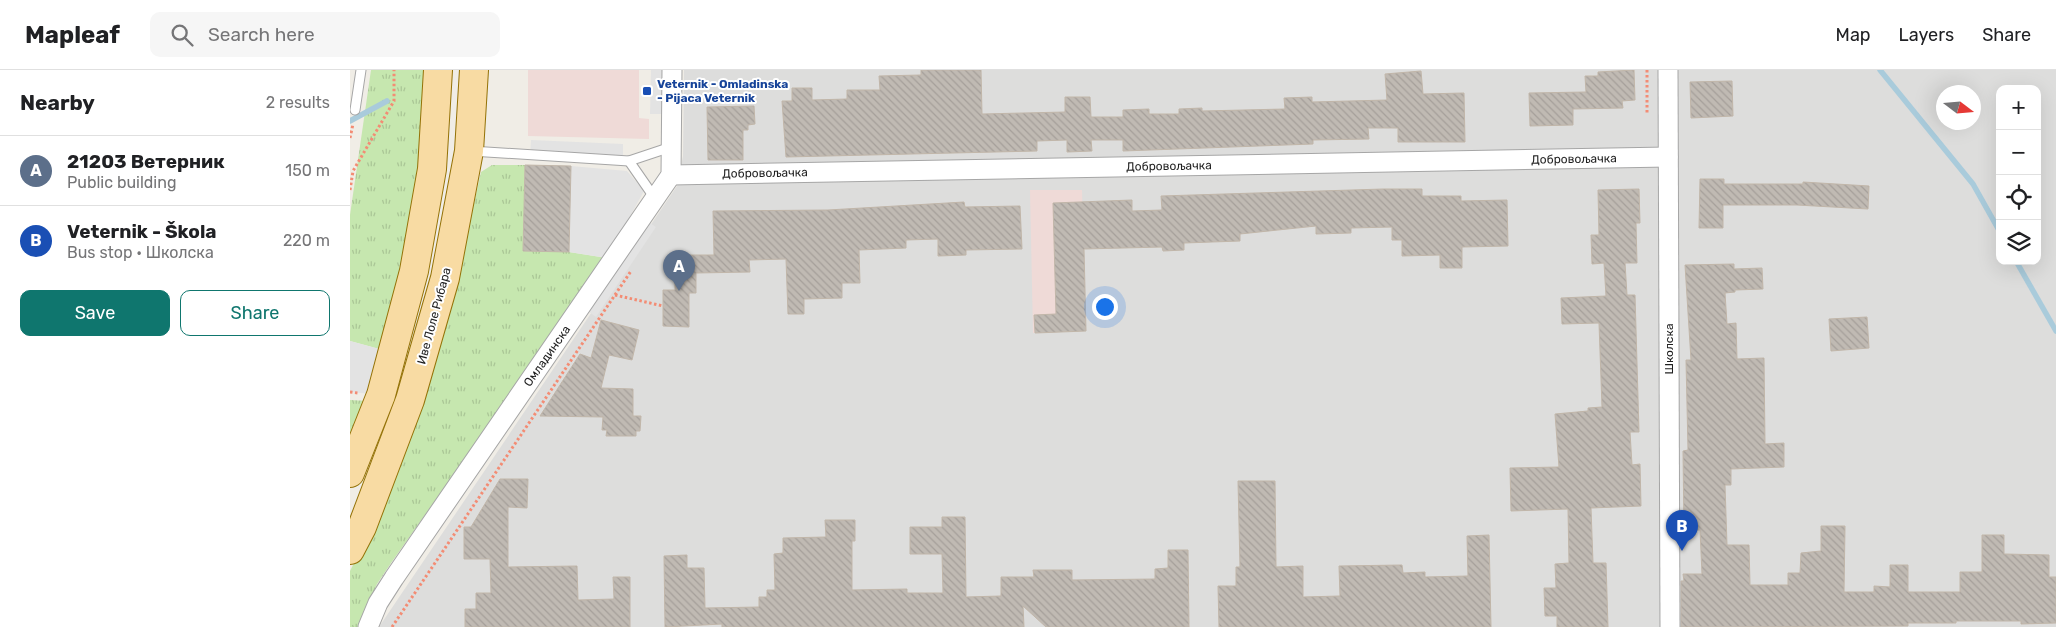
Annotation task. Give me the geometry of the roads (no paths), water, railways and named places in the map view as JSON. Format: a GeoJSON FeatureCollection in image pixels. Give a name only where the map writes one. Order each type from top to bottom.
{"type":"FeatureCollection","features":[{"type":"Feature","properties":{"kind":"main road"},"geometry":{"type":"LineString","coordinates":[[350,473],[381,395],[414,271],[432,169],[438,70]]}},
{"type":"Feature","properties":{"kind":"main road","name":"Иве Лоле Рибара"},"geometry":{"type":"LineString","coordinates":[[350,550],[362,527],[390,453],[429,340],[455,235],[469,151],[474,70]]}},
{"type":"Feature","properties":{"kind":"street"},"geometry":{"type":"LineString","coordinates":[[671,175],[672,70]]}},
{"type":"Feature","properties":{"kind":"street","name":"Школска"},"geometry":{"type":"LineString","coordinates":[[1668,70],[1670,627]]}},
{"type":"Feature","properties":{"kind":"street","name":"Добровољачка"},"geometry":{"type":"LineString","coordinates":[[671,175],[1668,157]]}},
{"type":"Feature","properties":{"kind":"street","name":"Омладинска"},"geometry":{"type":"LineString","coordinates":[[368,627],[378,604],[394,578],[654,197],[671,175]]}},
{"type":"Feature","properties":{"kind":"lane"},"geometry":{"type":"LineString","coordinates":[[355,110],[354,96],[361,70]]}},
{"type":"Feature","properties":{"kind":"lane"},"geometry":{"type":"LineString","coordinates":[[469,151],[629,160],[671,147]]}},
{"type":"Feature","properties":{"kind":"lane"},"geometry":{"type":"LineString","coordinates":[[629,160],[654,197]]}},
{"type":"Feature","properties":{"kind":"waterway"},"geometry":{"type":"LineString","coordinates":[[1880,70],[1973,184],[1996,225]]}},
{"type":"Feature","properties":{"kind":"waterway"},"geometry":{"type":"LineString","coordinates":[[350,121],[387,101]]}},
{"type":"Feature","properties":{"kind":"waterway"},"geometry":{"type":"LineString","coordinates":[[2018,265],[2056,331]]}},
{"type":"Feature","properties":{"kind":"place","name":"Veternik - Omladinska - Pijaca Veternik"},"geometry":{"type":"Point","coordinates":[647,91]}},
{"type":"Feature","properties":{"kind":"place","name":"21203 Ветерник"},"geometry":{"type":"Point","coordinates":[679,291]}},
{"type":"Feature","properties":{"kind":"place","name":"Veternik - Škola"},"geometry":{"type":"Point","coordinates":[1682,551]}}]}
